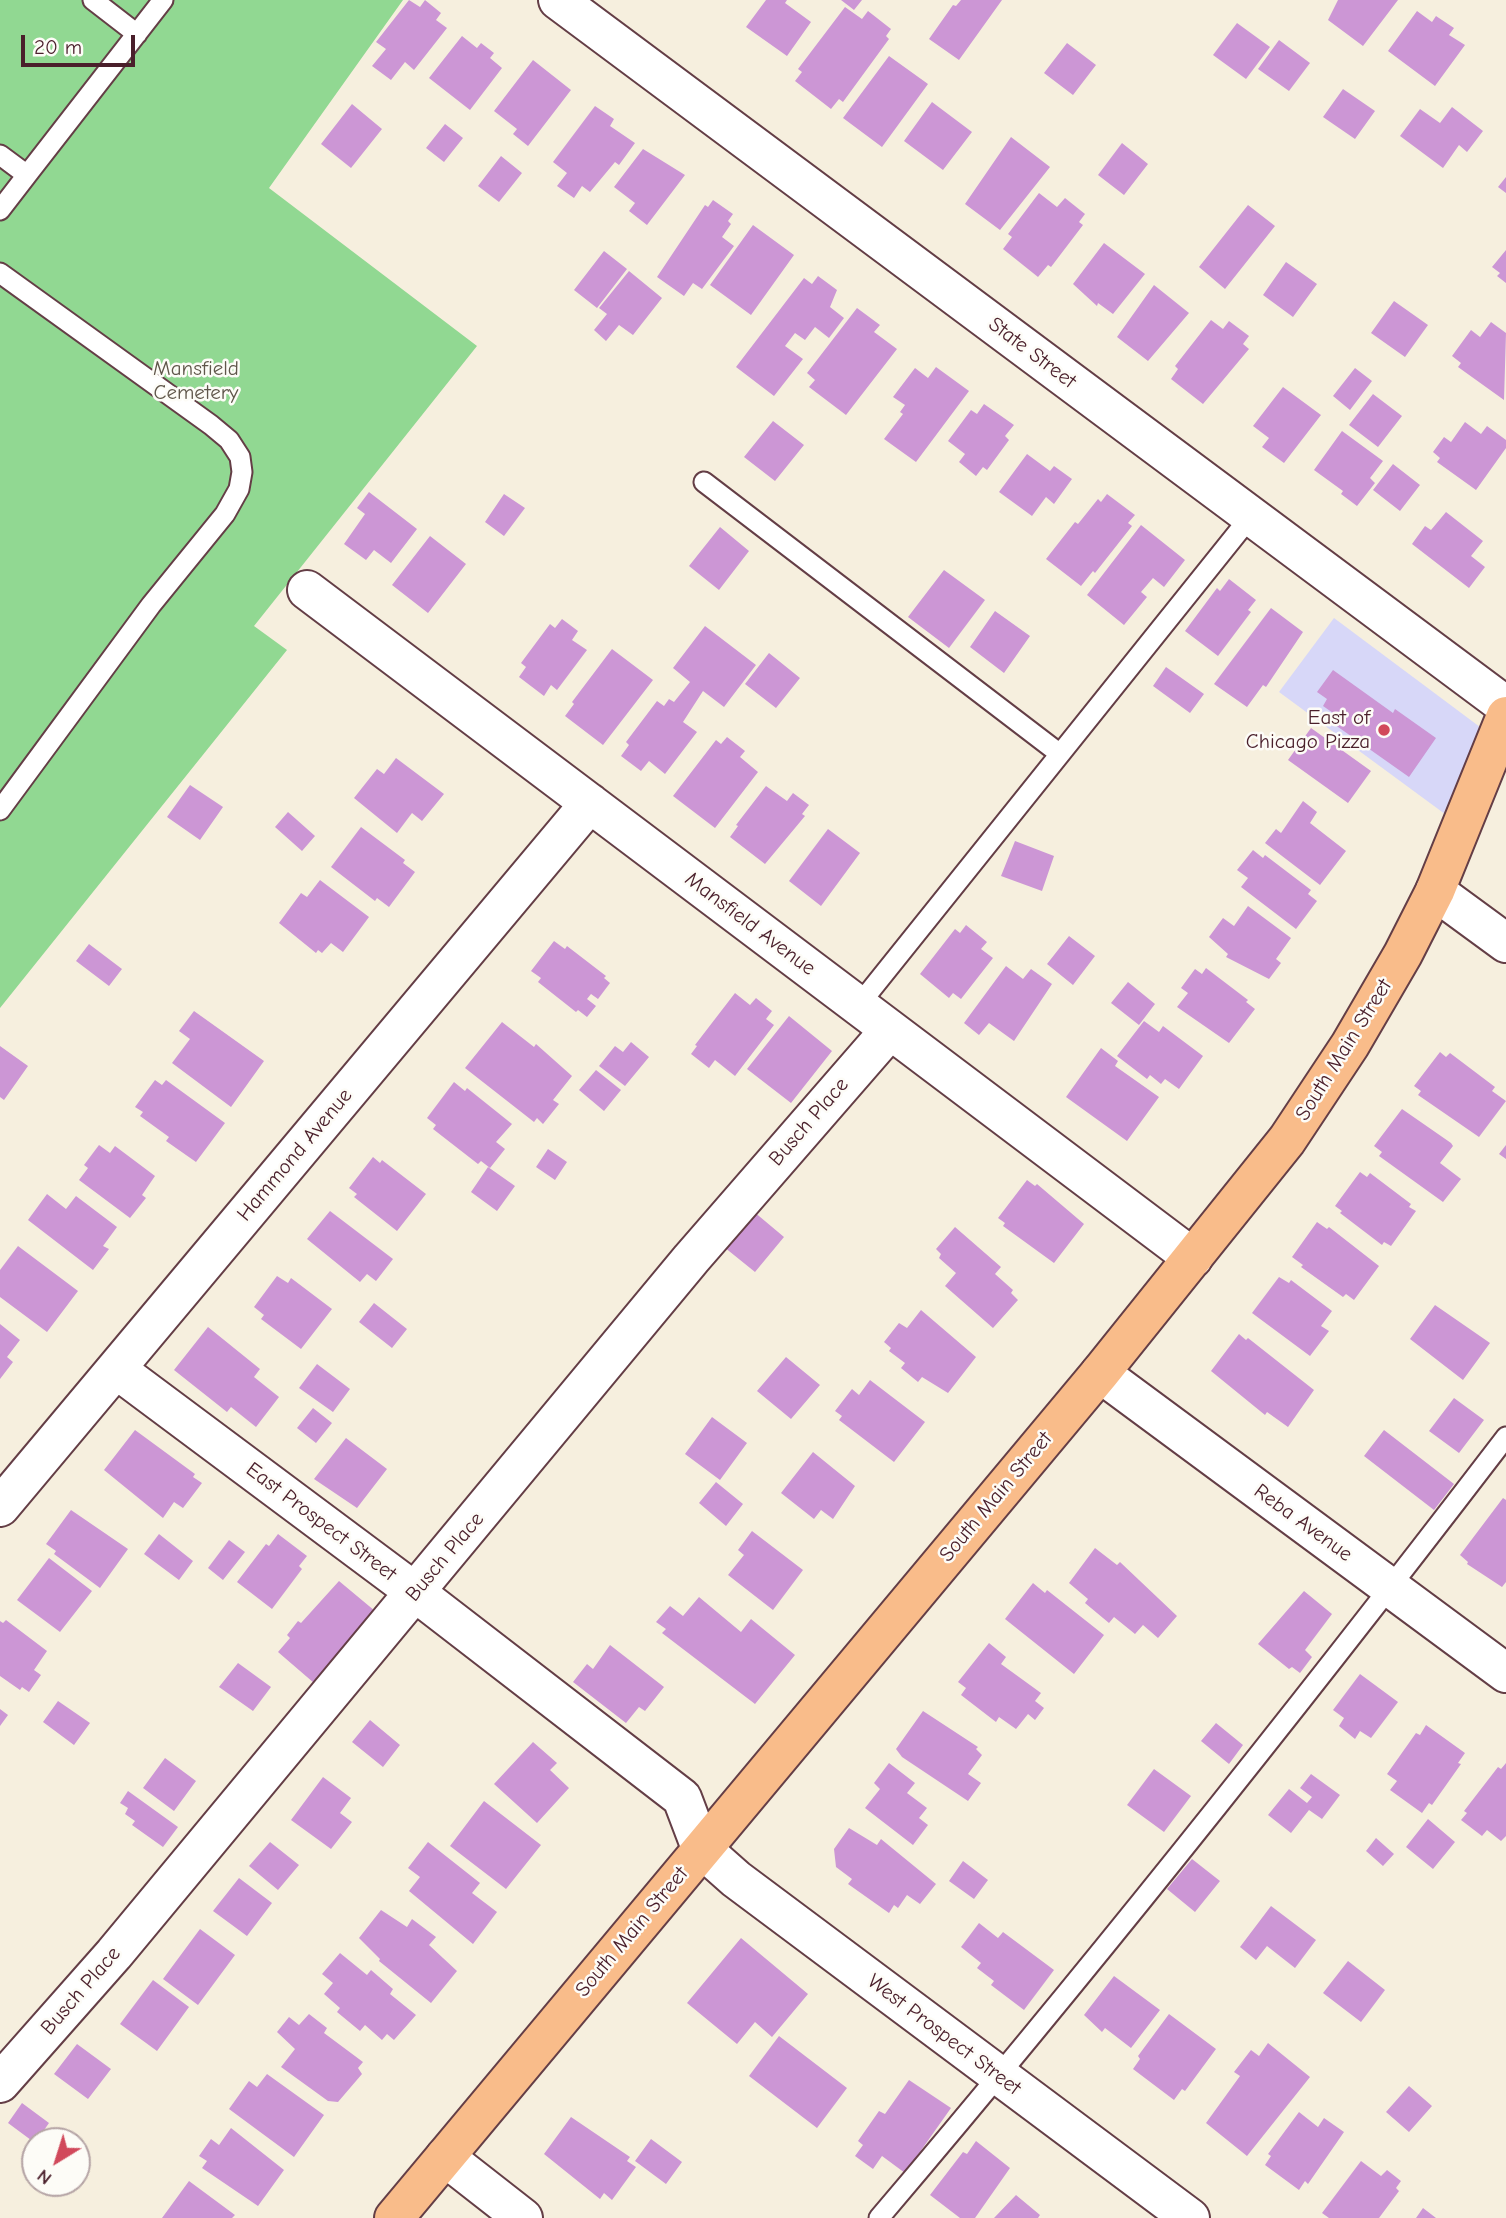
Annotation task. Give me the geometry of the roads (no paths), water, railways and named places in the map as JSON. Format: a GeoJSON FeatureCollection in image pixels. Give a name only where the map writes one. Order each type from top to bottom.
{"type":"FeatureCollection","features":[{"type":"Feature","properties":{"kind":"highway","name":"South Main Street"},"geometry":{"type":"LineString","coordinates":[[394,2218],[1100,1373],[1287,1140],[1403,954],[1435,891],[1506,716]]}},
{"type":"Feature","properties":{"kind":"street","name":"State Street"},"geometry":{"type":"LineString","coordinates":[[558,0],[1506,706]]}},
{"type":"Feature","properties":{"kind":"street","name":"Mansfield Avenue"},"geometry":{"type":"LineString","coordinates":[[307,590],[1193,1258]]}},
{"type":"Feature","properties":{"kind":"street","name":"Hammond Avenue"},"geometry":{"type":"LineString","coordinates":[[0,1507],[590,803]]}},
{"type":"Feature","properties":{"kind":"street"},"geometry":{"type":"LineString","coordinates":[[1435,891],[1506,943]]}},
{"type":"Feature","properties":{"kind":"street","name":"Busch Place"},"geometry":{"type":"LineString","coordinates":[[0,2083],[114,1954],[691,1259],[890,1030]]}},
{"type":"Feature","properties":{"kind":"street","name":"East Prospect Street"},"geometry":{"type":"LineString","coordinates":[[116,1369],[415,1592],[682,1798],[701,1848]]}},
{"type":"Feature","properties":{"kind":"street","name":"Reba Avenue"},"geometry":{"type":"LineString","coordinates":[[1100,1373],[1506,1673]]}},
{"type":"Feature","properties":{"kind":"street","name":"West Prospect Street"},"geometry":{"type":"LineString","coordinates":[[701,1848],[736,1879],[1190,2218]]}},
{"type":"Feature","properties":{"kind":"street"},"geometry":{"type":"LineString","coordinates":[[445,2157],[523,2218]]}},
{"type":"Feature","properties":{"kind":"lane"},"geometry":{"type":"LineString","coordinates":[[93,0],[137,34]]}},
{"type":"Feature","properties":{"kind":"lane"},"geometry":{"type":"LineString","coordinates":[[0,210],[163,0]]}},
{"type":"Feature","properties":{"kind":"lane"},"geometry":{"type":"LineString","coordinates":[[0,155],[27,175]]}},
{"type":"Feature","properties":{"kind":"lane"},"geometry":{"type":"LineString","coordinates":[[0,273],[211,425],[229,440],[240,457],[242,472],[239,489],[225,514],[151,605],[0,810]]}},
{"type":"Feature","properties":{"kind":"lane"},"geometry":{"type":"LineString","coordinates":[[704,482],[1060,754]]}},
{"type":"Feature","properties":{"kind":"lane"},"geometry":{"type":"LineString","coordinates":[[858,1006],[1251,516]]}},
{"type":"Feature","properties":{"kind":"lane"},"geometry":{"type":"LineString","coordinates":[[879,2218],[999,2077],[1391,1587],[1506,1437]]}},
{"type":"Feature","properties":{"kind":"place","name":"East of Chicago Pizza"},"geometry":{"type":"Point","coordinates":[1384,730]}},
{"type":"Feature","properties":{"kind":"park label","name":"Mansfield Cemetery"},"geometry":{"type":"Point","coordinates":[196,381]}}]}
